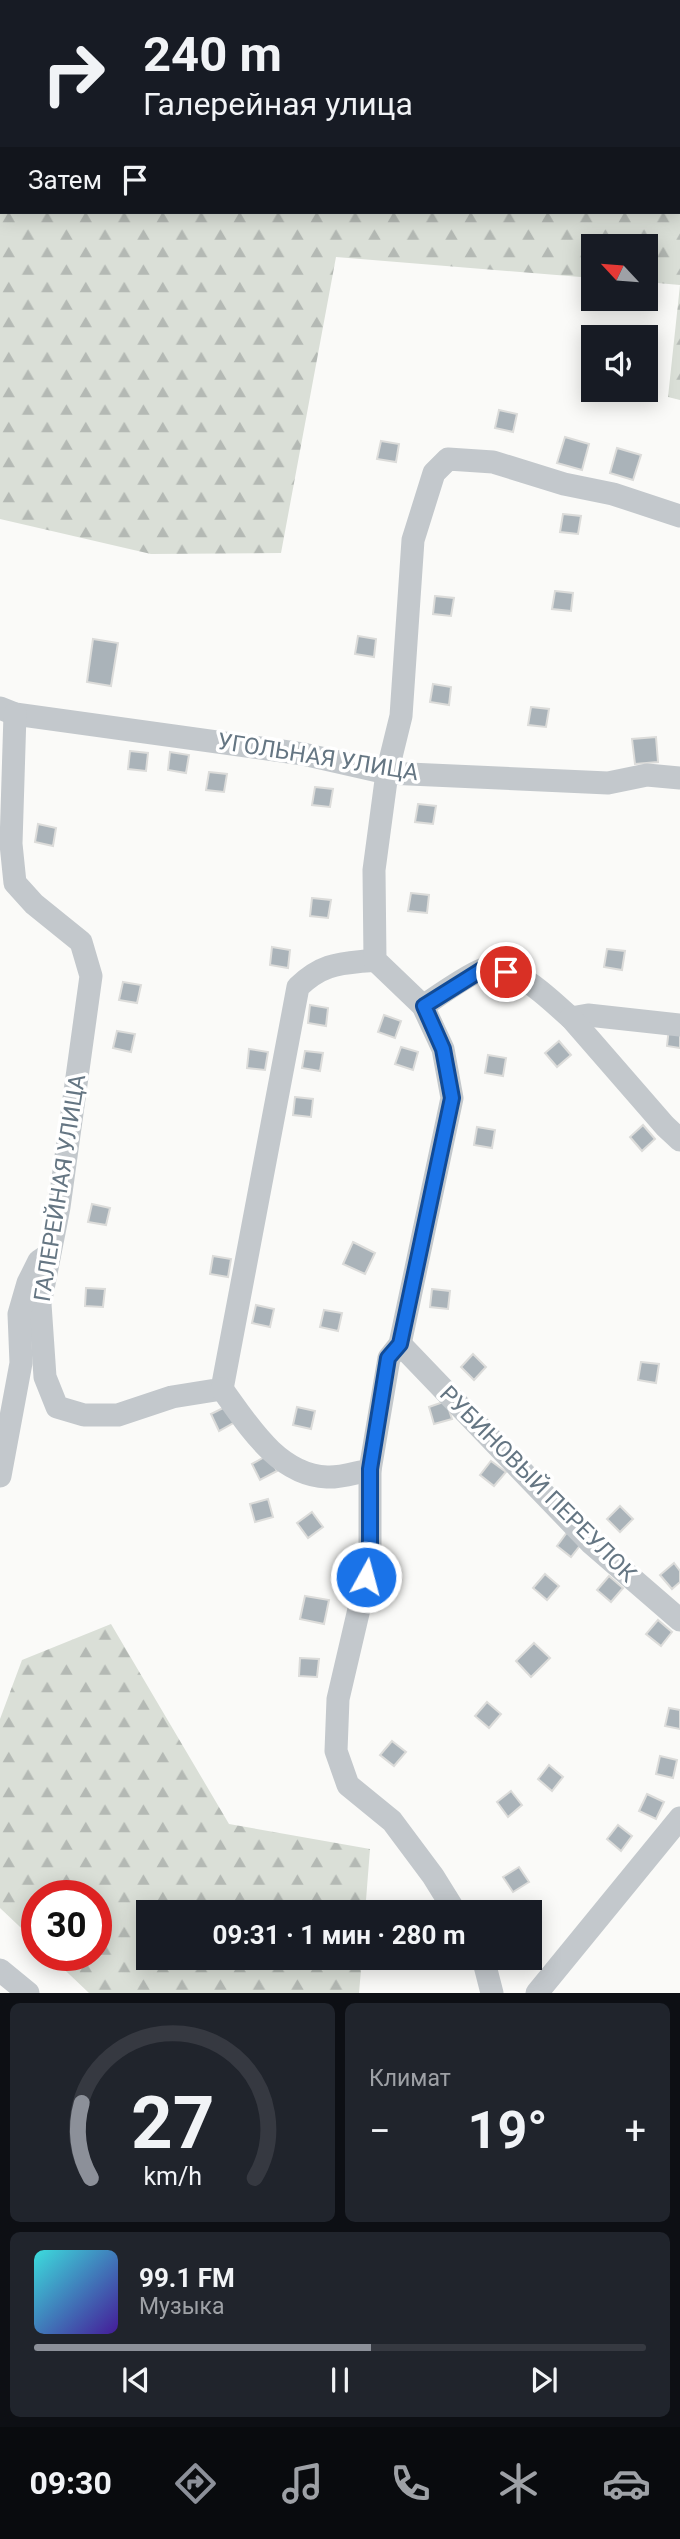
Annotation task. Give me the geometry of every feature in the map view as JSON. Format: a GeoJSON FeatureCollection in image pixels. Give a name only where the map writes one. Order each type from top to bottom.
{"type":"FeatureCollection","features":[{"type":"Feature","properties":{"kind":"street"},"geometry":{"type":"LineString","coordinates":[[448,1900],[392,1821],[348,1785],[336,1751],[338,1699],[370,1562],[370,1469],[388,1358],[400,1344],[452,1098],[443,1049],[424,1006],[375,960],[374,870],[387,773],[401,716],[413,540],[434,473],[448,459],[493,463],[564,484],[612,494],[680,516]]}},
{"type":"Feature","properties":{"kind":"street","name":"УГОЛЬНАЯ УЛИЦА"},"geometry":{"type":"LineString","coordinates":[[8,711],[303,754],[387,773],[608,783],[647,775],[680,778]]}},
{"type":"Feature","properties":{"kind":"street","name":"ГАЛЕРЕЙНАЯ УЛИЦА"},"geometry":{"type":"LineString","coordinates":[[8,711],[11,844],[15,883],[34,904],[81,942],[91,976],[59,1207],[40,1304],[45,1377],[57,1407],[84,1415],[118,1415],[172,1397],[222,1389]]}},
{"type":"Feature","properties":{"kind":"street"},"geometry":{"type":"LineString","coordinates":[[370,1469],[328,1478],[296,1471],[277,1457],[222,1389],[298,987],[313,972],[331,965],[375,960]]}},
{"type":"Feature","properties":{"kind":"street"},"geometry":{"type":"LineString","coordinates":[[424,1006],[483,969],[506,972],[527,979],[571,1018],[680,1140]]}},
{"type":"Feature","properties":{"kind":"street"},"geometry":{"type":"LineString","coordinates":[[571,1018],[588,1015],[680,1025]]}},
{"type":"Feature","properties":{"kind":"street"},"geometry":{"type":"LineString","coordinates":[[0,1476],[21,1363],[19,1314],[28,1283],[39,1261],[45,1257],[49,1258]]}},
{"type":"Feature","properties":{"kind":"street","name":"РУБИНОВЫЙ ПЕРЕУЛОК"},"geometry":{"type":"LineString","coordinates":[[400,1344],[591,1543],[680,1620]]}},
{"type":"Feature","properties":{"kind":"street"},"geometry":{"type":"LineString","coordinates":[[537,1993],[680,1818]]}},
{"type":"Feature","properties":{"kind":"street"},"geometry":{"type":"LineString","coordinates":[[0,1970],[28,1993]]}},
{"type":"Feature","properties":{"kind":"street"},"geometry":{"type":"LineString","coordinates":[[486,1970],[492,1993]]}},
{"type":"Feature","properties":{"kind":"green space"},"geometry":{"type":"Polygon","coordinates":[[[0,214],[680,214],[680,285],[658,283],[658,234],[581,234],[581,277],[336,257],[281,553],[151,554],[0,519],[0,214]]]}},
{"type":"Feature","properties":{"kind":"green space"},"geometry":{"type":"Polygon","coordinates":[[[680,285],[680,400],[668,397],[680,285]]]}},
{"type":"Feature","properties":{"kind":"green space"},"geometry":{"type":"Polygon","coordinates":[[[111,1624],[229,1824],[370,1849],[366,1900],[136,1900],[136,1970],[361,1970],[359,1993],[89,1993],[66,1971],[112,1971],[112,1880],[21,1880],[21,1928],[0,1908],[0,1719],[22,1660],[111,1624]]]}},
{"type":"Feature","properties":{"kind":"building"},"geometry":{"type":"Polygon","coordinates":[[[499,410],[517,414],[513,432],[495,428],[499,410]]]}},
{"type":"Feature","properties":{"kind":"building"},"geometry":{"type":"Polygon","coordinates":[[[565,437],[589,444],[582,470],[557,463],[565,437]]]}},
{"type":"Feature","properties":{"kind":"building"},"geometry":{"type":"Polygon","coordinates":[[[381,441],[399,444],[396,462],[377,459],[381,441]]]}},
{"type":"Feature","properties":{"kind":"building"},"geometry":{"type":"Polygon","coordinates":[[[617,448],[641,455],[633,480],[610,473],[617,448]]]}},
{"type":"Feature","properties":{"kind":"building"},"geometry":{"type":"Polygon","coordinates":[[[563,514],[581,516],[578,534],[560,532],[563,514]]]}},
{"type":"Feature","properties":{"kind":"building"},"geometry":{"type":"Polygon","coordinates":[[[555,591],[573,593],[571,611],[552,609],[555,591]]]}},
{"type":"Feature","properties":{"kind":"building"},"geometry":{"type":"Polygon","coordinates":[[[435,596],[454,598],[451,616],[433,614],[435,596]]]}},
{"type":"Feature","properties":{"kind":"building"},"geometry":{"type":"Polygon","coordinates":[[[358,636],[376,639],[374,657],[355,654],[358,636]]]}},
{"type":"Feature","properties":{"kind":"building"},"geometry":{"type":"Polygon","coordinates":[[[93,639],[118,643],[111,686],[87,682],[93,639]]]}},
{"type":"Feature","properties":{"kind":"building"},"geometry":{"type":"Polygon","coordinates":[[[433,684],[451,687],[449,705],[430,702],[433,684]]]}},
{"type":"Feature","properties":{"kind":"building"},"geometry":{"type":"Polygon","coordinates":[[[531,707],[549,709],[546,727],[528,725],[531,707]]]}},
{"type":"Feature","properties":{"kind":"building"},"geometry":{"type":"Polygon","coordinates":[[[656,737],[658,762],[635,764],[632,739],[656,737]]]}},
{"type":"Feature","properties":{"kind":"building"},"geometry":{"type":"Polygon","coordinates":[[[130,751],[148,753],[146,771],[128,769],[130,751]]]}},
{"type":"Feature","properties":{"kind":"building"},"geometry":{"type":"Polygon","coordinates":[[[170,752],[189,755],[186,773],[168,770],[170,752]]]}},
{"type":"Feature","properties":{"kind":"building"},"geometry":{"type":"Polygon","coordinates":[[[209,772],[227,774],[224,792],[206,790],[209,772]]]}},
{"type":"Feature","properties":{"kind":"building"},"geometry":{"type":"Polygon","coordinates":[[[315,787],[333,789],[330,807],[312,805],[315,787]]]}},
{"type":"Feature","properties":{"kind":"building"},"geometry":{"type":"Polygon","coordinates":[[[418,804],[436,806],[433,824],[415,822],[418,804]]]}},
{"type":"Feature","properties":{"kind":"building"},"geometry":{"type":"Polygon","coordinates":[[[38,824],[56,828],[53,846],[35,842],[38,824]]]}},
{"type":"Feature","properties":{"kind":"building"},"geometry":{"type":"Polygon","coordinates":[[[411,893],[429,895],[427,913],[408,911],[411,893]]]}},
{"type":"Feature","properties":{"kind":"building"},"geometry":{"type":"Polygon","coordinates":[[[312,898],[331,900],[328,918],[310,916],[312,898]]]}},
{"type":"Feature","properties":{"kind":"building"},"geometry":{"type":"Polygon","coordinates":[[[272,947],[290,950],[288,968],[270,965],[272,947]]]}},
{"type":"Feature","properties":{"kind":"building"},"geometry":{"type":"Polygon","coordinates":[[[607,949],[625,951],[622,970],[604,967],[607,949]]]}},
{"type":"Feature","properties":{"kind":"building"},"geometry":{"type":"Polygon","coordinates":[[[123,982],[141,985],[137,1003],[119,1000],[123,982]]]}},
{"type":"Feature","properties":{"kind":"building"},"geometry":{"type":"Polygon","coordinates":[[[310,1005],[328,1008],[326,1026],[308,1023],[310,1005]]]}},
{"type":"Feature","properties":{"kind":"building"},"geometry":{"type":"Polygon","coordinates":[[[384,1015],[401,1021],[395,1038],[378,1032],[384,1015]]]}},
{"type":"Feature","properties":{"kind":"building"},"geometry":{"type":"Polygon","coordinates":[[[669,1028],[680,1030],[680,1048],[667,1046],[669,1028]]]}},
{"type":"Feature","properties":{"kind":"building"},"geometry":{"type":"Polygon","coordinates":[[[117,1031],[135,1034],[131,1052],[113,1048],[117,1031]]]}},
{"type":"Feature","properties":{"kind":"building"},"geometry":{"type":"Polygon","coordinates":[[[559,1041],[571,1055],[557,1067],[545,1053],[559,1041]]]}},
{"type":"Feature","properties":{"kind":"building"},"geometry":{"type":"Polygon","coordinates":[[[401,1047],[418,1052],[413,1070],[395,1064],[401,1047]]]}},
{"type":"Feature","properties":{"kind":"building"},"geometry":{"type":"Polygon","coordinates":[[[249,1049],[268,1052],[265,1070],[247,1068],[249,1049]]]}},
{"type":"Feature","properties":{"kind":"building"},"geometry":{"type":"Polygon","coordinates":[[[305,1051],[323,1053],[320,1071],[302,1068],[305,1051]]]}},
{"type":"Feature","properties":{"kind":"building"},"geometry":{"type":"Polygon","coordinates":[[[488,1055],[506,1058],[503,1076],[485,1073],[488,1055]]]}},
{"type":"Feature","properties":{"kind":"building"},"geometry":{"type":"Polygon","coordinates":[[[295,1097],[313,1099],[311,1117],[293,1115],[295,1097]]]}},
{"type":"Feature","properties":{"kind":"building"},"geometry":{"type":"Polygon","coordinates":[[[643,1125],[655,1139],[642,1151],[630,1137],[643,1125]]]}},
{"type":"Feature","properties":{"kind":"building"},"geometry":{"type":"Polygon","coordinates":[[[477,1127],[495,1130],[492,1148],[474,1145],[477,1127]]]}},
{"type":"Feature","properties":{"kind":"building"},"geometry":{"type":"Polygon","coordinates":[[[92,1204],[110,1208],[106,1225],[88,1222],[92,1204]]]}},
{"type":"Feature","properties":{"kind":"building"},"geometry":{"type":"Polygon","coordinates":[[[353,1242],[375,1253],[365,1274],[343,1264],[353,1242]]]}},
{"type":"Feature","properties":{"kind":"building"},"geometry":{"type":"Polygon","coordinates":[[[213,1256],[231,1259],[228,1277],[210,1274],[213,1256]]]}},
{"type":"Feature","properties":{"kind":"building"},"geometry":{"type":"Polygon","coordinates":[[[86,1288],[105,1289],[103,1307],[85,1306],[86,1288]]]}},
{"type":"Feature","properties":{"kind":"building"},"geometry":{"type":"Polygon","coordinates":[[[432,1289],[450,1291],[448,1309],[430,1307],[432,1289]]]}},
{"type":"Feature","properties":{"kind":"building"},"geometry":{"type":"Polygon","coordinates":[[[256,1305],[274,1309],[270,1327],[252,1323],[256,1305]]]}},
{"type":"Feature","properties":{"kind":"building"},"geometry":{"type":"Polygon","coordinates":[[[324,1310],[342,1313],[338,1331],[320,1327],[324,1310]]]}},
{"type":"Feature","properties":{"kind":"building"},"geometry":{"type":"Polygon","coordinates":[[[473,1354],[486,1367],[474,1380],[461,1367],[473,1354]]]}},
{"type":"Feature","properties":{"kind":"building"},"geometry":{"type":"Polygon","coordinates":[[[641,1362],[659,1364],[656,1383],[638,1380],[641,1362]]]}},
{"type":"Feature","properties":{"kind":"building"},"geometry":{"type":"Polygon","coordinates":[[[446,1401],[452,1419],[434,1424],[429,1407],[446,1401]]]}},
{"type":"Feature","properties":{"kind":"building"},"geometry":{"type":"Polygon","coordinates":[[[227,1406],[235,1422],[219,1431],[211,1414],[227,1406]]]}},
{"type":"Feature","properties":{"kind":"building"},"geometry":{"type":"Polygon","coordinates":[[[297,1407],[315,1411],[311,1429],[293,1425],[297,1407]]]}},
{"type":"Feature","properties":{"kind":"building"},"geometry":{"type":"Polygon","coordinates":[[[268,1455],[277,1471],[260,1480],[252,1464],[268,1455]]]}},
{"type":"Feature","properties":{"kind":"building"},"geometry":{"type":"Polygon","coordinates":[[[491,1461],[506,1472],[494,1486],[480,1475],[491,1461]]]}},
{"type":"Feature","properties":{"kind":"building"},"geometry":{"type":"Polygon","coordinates":[[[268,1499],[273,1517],[255,1522],[250,1504],[268,1499]]]}},
{"type":"Feature","properties":{"kind":"building"},"geometry":{"type":"Polygon","coordinates":[[[620,1506],[633,1519],[620,1532],[607,1519],[620,1506]]]}},
{"type":"Feature","properties":{"kind":"building"},"geometry":{"type":"Polygon","coordinates":[[[312,1512],[323,1527],[308,1538],[297,1523],[312,1512]]]}},
{"type":"Feature","properties":{"kind":"building"},"geometry":{"type":"Polygon","coordinates":[[[568,1531],[582,1543],[571,1557],[557,1546],[568,1531]]]}},
{"type":"Feature","properties":{"kind":"building"},"geometry":{"type":"Polygon","coordinates":[[[674,1563],[680,1571],[680,1582],[672,1589],[660,1575],[674,1563]]]}},
{"type":"Feature","properties":{"kind":"building"},"geometry":{"type":"Polygon","coordinates":[[[545,1574],[559,1586],[547,1600],[533,1588],[545,1574]]]}},
{"type":"Feature","properties":{"kind":"building"},"geometry":{"type":"Polygon","coordinates":[[[609,1576],[623,1588],[611,1602],[597,1590],[609,1576]]]}},
{"type":"Feature","properties":{"kind":"building"},"geometry":{"type":"Polygon","coordinates":[[[305,1596],[329,1600],[324,1624],[300,1619],[305,1596]]]}},
{"type":"Feature","properties":{"kind":"building"},"geometry":{"type":"Polygon","coordinates":[[[658,1620],[672,1632],[661,1646],[646,1634],[658,1620]]]}},
{"type":"Feature","properties":{"kind":"building"},"geometry":{"type":"Polygon","coordinates":[[[534,1643],[550,1658],[531,1677],[516,1661],[534,1643]]]}},
{"type":"Feature","properties":{"kind":"building"},"geometry":{"type":"Polygon","coordinates":[[[300,1658],[319,1659],[317,1677],[299,1676],[300,1658]]]}},
{"type":"Feature","properties":{"kind":"building"},"geometry":{"type":"Polygon","coordinates":[[[487,1702],[501,1714],[489,1728],[475,1716],[487,1702]]]}},
{"type":"Feature","properties":{"kind":"building"},"geometry":{"type":"Polygon","coordinates":[[[669,1708],[680,1710],[680,1729],[665,1726],[669,1708]]]}},
{"type":"Feature","properties":{"kind":"building"},"geometry":{"type":"Polygon","coordinates":[[[392,1741],[406,1752],[394,1766],[380,1755],[392,1741]]]}},
{"type":"Feature","properties":{"kind":"building"},"geometry":{"type":"Polygon","coordinates":[[[660,1756],[677,1760],[673,1778],[656,1774],[660,1756]]]}},
{"type":"Feature","properties":{"kind":"building"},"geometry":{"type":"Polygon","coordinates":[[[549,1765],[563,1777],[552,1791],[538,1779],[549,1765]]]}},
{"type":"Feature","properties":{"kind":"building"},"geometry":{"type":"Polygon","coordinates":[[[511,1791],[522,1805],[508,1817],[497,1802],[511,1791]]]}},
{"type":"Feature","properties":{"kind":"building"},"geometry":{"type":"Polygon","coordinates":[[[647,1794],[664,1802],[656,1819],[639,1811],[647,1794]]]}},
{"type":"Feature","properties":{"kind":"building"},"geometry":{"type":"Polygon","coordinates":[[[618,1825],[632,1836],[621,1851],[607,1839],[618,1825]]]}},
{"type":"Feature","properties":{"kind":"building"},"geometry":{"type":"Polygon","coordinates":[[[519,1867],[529,1882],[513,1892],[503,1877],[519,1867]]]}},
{"type":"Feature","properties":{"kind":"route"},"geometry":{"type":"LineString","coordinates":[[366,1577],[370,1562],[370,1469],[388,1358],[400,1344],[452,1098],[443,1049],[424,1006],[483,969],[506,972]]}}]}
